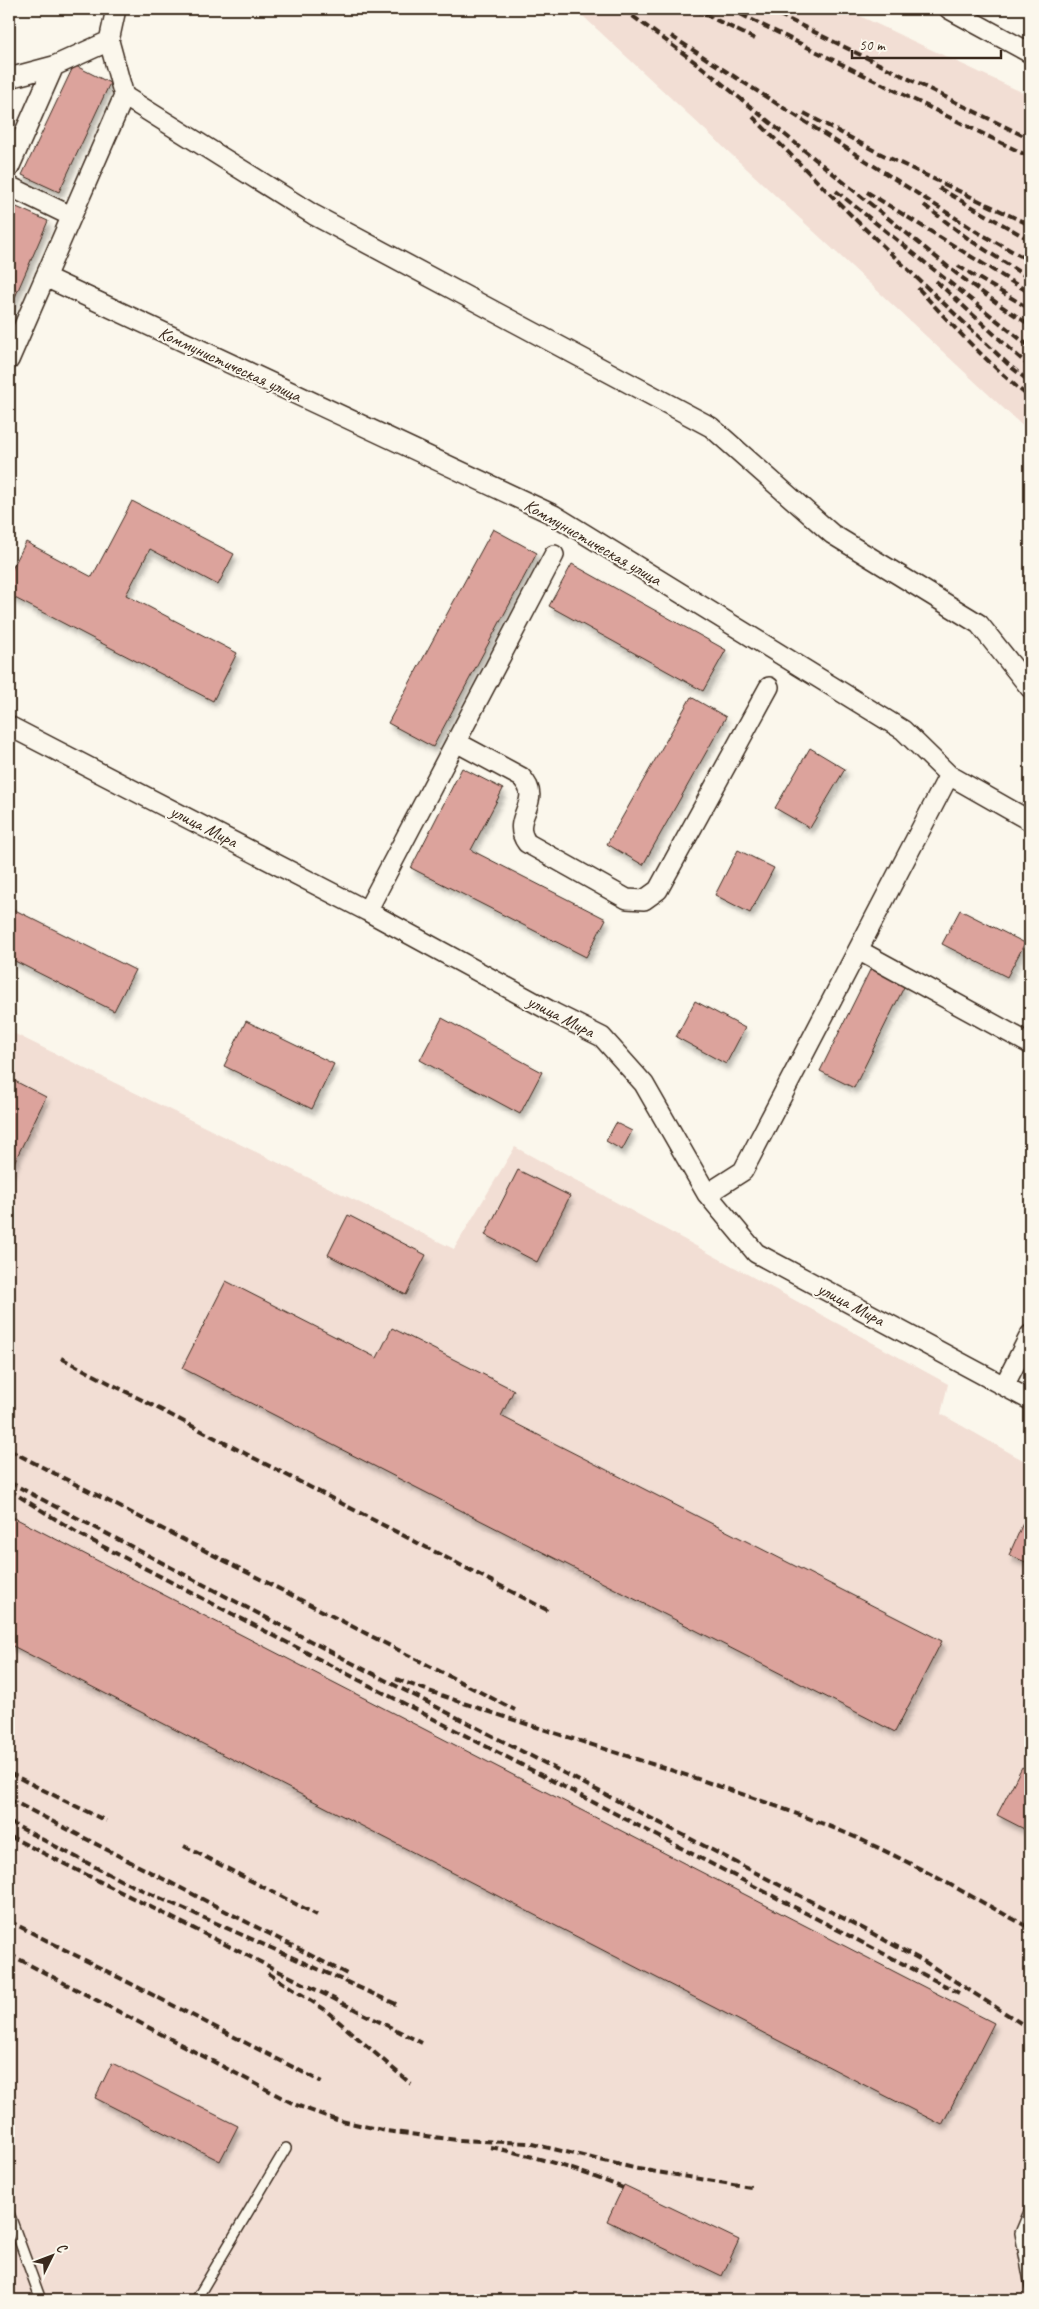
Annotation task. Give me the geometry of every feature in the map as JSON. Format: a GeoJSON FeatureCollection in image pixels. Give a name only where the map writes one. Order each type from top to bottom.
{"type":"FeatureCollection","features":[{"type":"Feature","properties":{"kind":"street"},"geometry":{"type":"LineString","coordinates":[[9,358],[124,96],[109,41],[116,9]]}},
{"type":"Feature","properties":{"kind":"street"},"geometry":{"type":"LineString","coordinates":[[949,9],[1030,53]]}},
{"type":"Feature","properties":{"kind":"street"},"geometry":{"type":"LineString","coordinates":[[9,78],[54,66],[109,41]]}},
{"type":"Feature","properties":{"kind":"street"},"geometry":{"type":"LineString","coordinates":[[9,168],[54,66]]}},
{"type":"Feature","properties":{"kind":"street"},"geometry":{"type":"LineString","coordinates":[[124,96],[314,215],[711,428],[832,534],[978,624],[1030,688]]}},
{"type":"Feature","properties":{"kind":"street"},"geometry":{"type":"LineString","coordinates":[[9,186],[71,216]]}},
{"type":"Feature","properties":{"kind":"street","name":"Коммунистическая улица"},"geometry":{"type":"LineString","coordinates":[[45,277],[554,515],[903,730],[949,775],[1030,821]]}},
{"type":"Feature","properties":{"kind":"street"},"geometry":{"type":"LineString","coordinates":[[367,911],[554,555]]}},
{"type":"Feature","properties":{"kind":"street"},"geometry":{"type":"LineString","coordinates":[[456,742],[521,777],[528,785],[531,797],[520,823],[521,834],[527,843],[627,899],[644,900],[658,890],[769,687]]}},
{"type":"Feature","properties":{"kind":"street","name":"улица Мира"},"geometry":{"type":"LineString","coordinates":[[9,726],[367,911],[554,1014],[602,1037],[644,1084],[706,1194],[756,1253],[1030,1400]]}},
{"type":"Feature","properties":{"kind":"street"},"geometry":{"type":"LineString","coordinates":[[706,1194],[743,1171],[949,775]]}},
{"type":"Feature","properties":{"kind":"street"},"geometry":{"type":"LineString","coordinates":[[858,950],[1030,1044]]}},
{"type":"Feature","properties":{"kind":"street"},"geometry":{"type":"LineString","coordinates":[[1004,1386],[1030,1335]]}},
{"type":"Feature","properties":{"kind":"lane"},"geometry":{"type":"LineString","coordinates":[[196,2300],[286,2148]]}},
{"type":"Feature","properties":{"kind":"lane"},"geometry":{"type":"LineString","coordinates":[[1030,2209],[1020,2233],[1030,2288]]}},
{"type":"Feature","properties":{"kind":"lane"},"geometry":{"type":"LineString","coordinates":[[9,2213],[41,2300]]}},
{"type":"Feature","properties":{"kind":"shaded area"},"geometry":{"type":"Polygon","coordinates":[[[566,9],[845,9],[1030,96],[1030,433],[584,17],[566,9]]]}},
{"type":"Feature","properties":{"kind":"shaded area"},"geometry":{"type":"Polygon","coordinates":[[[9,1031],[454,1249],[515,1147],[948,1384],[941,1414],[1030,1464],[1030,2300],[9,2300],[9,1031]]]}},
{"type":"Feature","properties":{"kind":"building"},"geometry":{"type":"Polygon","coordinates":[[[74,65],[110,83],[59,192],[22,175],[74,65]]]}},
{"type":"Feature","properties":{"kind":"building"},"geometry":{"type":"Polygon","coordinates":[[[12,205],[48,221],[9,311],[9,213],[12,205]]]}},
{"type":"Feature","properties":{"kind":"building"},"geometry":{"type":"Polygon","coordinates":[[[132,501],[234,554],[218,585],[150,549],[126,595],[237,653],[213,701],[9,595],[9,575],[26,542],[92,577],[132,501]]]}},
{"type":"Feature","properties":{"kind":"building"},"geometry":{"type":"Polygon","coordinates":[[[493,529],[537,553],[433,747],[388,723],[493,529]]]}},
{"type":"Feature","properties":{"kind":"building"},"geometry":{"type":"Polygon","coordinates":[[[572,564],[726,650],[703,691],[549,606],[572,564]]]}},
{"type":"Feature","properties":{"kind":"building"},"geometry":{"type":"Polygon","coordinates":[[[691,697],[726,717],[643,865],[607,844],[691,697]]]}},
{"type":"Feature","properties":{"kind":"building"},"geometry":{"type":"Polygon","coordinates":[[[810,748],[845,769],[810,828],[775,808],[810,748]]]}},
{"type":"Feature","properties":{"kind":"building"},"geometry":{"type":"Polygon","coordinates":[[[462,768],[503,789],[471,850],[606,919],[586,957],[411,868],[462,768]]]}},
{"type":"Feature","properties":{"kind":"building"},"geometry":{"type":"Polygon","coordinates":[[[738,850],[774,868],[750,913],[715,895],[738,850]]]}},
{"type":"Feature","properties":{"kind":"building"},"geometry":{"type":"Polygon","coordinates":[[[9,907],[135,970],[114,1011],[9,958],[9,907]]]}},
{"type":"Feature","properties":{"kind":"building"},"geometry":{"type":"Polygon","coordinates":[[[960,910],[1025,943],[1007,977],[942,944],[960,910]]]}},
{"type":"Feature","properties":{"kind":"building"},"geometry":{"type":"Polygon","coordinates":[[[871,968],[905,985],[854,1088],[820,1071],[871,968]]]}},
{"type":"Feature","properties":{"kind":"building"},"geometry":{"type":"Polygon","coordinates":[[[695,1001],[745,1028],[726,1064],[676,1037],[695,1001]]]}},
{"type":"Feature","properties":{"kind":"building"},"geometry":{"type":"Polygon","coordinates":[[[442,1018],[542,1072],[520,1114],[420,1060],[442,1018]]]}},
{"type":"Feature","properties":{"kind":"building"},"geometry":{"type":"Polygon","coordinates":[[[246,1021],[334,1064],[312,1109],[224,1066],[246,1021]]]}},
{"type":"Feature","properties":{"kind":"building"},"geometry":{"type":"Polygon","coordinates":[[[9,1078],[46,1097],[9,1173],[9,1078]]]}},
{"type":"Feature","properties":{"kind":"building"},"geometry":{"type":"Polygon","coordinates":[[[616,1123],[632,1131],[622,1150],[606,1141],[616,1123]]]}},
{"type":"Feature","properties":{"kind":"building"},"geometry":{"type":"Polygon","coordinates":[[[518,1170],[570,1196],[537,1262],[485,1235],[518,1170]]]}},
{"type":"Feature","properties":{"kind":"building"},"geometry":{"type":"Polygon","coordinates":[[[348,1215],[426,1255],[406,1295],[328,1255],[348,1215]]]}},
{"type":"Feature","properties":{"kind":"building"},"geometry":{"type":"Polygon","coordinates":[[[226,1281],[377,1358],[392,1328],[514,1390],[501,1416],[942,1641],[895,1732],[182,1368],[226,1281]]]}},
{"type":"Feature","properties":{"kind":"building"},"geometry":{"type":"Polygon","coordinates":[[[1027,1514],[1030,1515],[1030,1564],[1009,1555],[1027,1514]]]}},
{"type":"Feature","properties":{"kind":"building"},"geometry":{"type":"Polygon","coordinates":[[[9,1515],[994,2023],[942,2125],[9,1644],[9,1515]]]}},
{"type":"Feature","properties":{"kind":"building"},"geometry":{"type":"Polygon","coordinates":[[[1022,1767],[1030,1771],[1030,1832],[997,1815],[1022,1767]]]}},
{"type":"Feature","properties":{"kind":"building"},"geometry":{"type":"Polygon","coordinates":[[[112,2063],[238,2126],[220,2161],[95,2098],[112,2063]]]}},
{"type":"Feature","properties":{"kind":"building"},"geometry":{"type":"Polygon","coordinates":[[[624,2185],[739,2240],[722,2276],[607,2221],[624,2185]]]}},
{"type":"Feature","properties":{"kind":"railway"},"geometry":{"type":"LineString","coordinates":[[623,9],[699,65],[957,274],[1030,325]]}},
{"type":"Feature","properties":{"kind":"railway"},"geometry":{"type":"LineString","coordinates":[[694,9],[755,39]]}},
{"type":"Feature","properties":{"kind":"railway"},"geometry":{"type":"LineString","coordinates":[[730,9],[1030,157]]}},
{"type":"Feature","properties":{"kind":"railway"},"geometry":{"type":"LineString","coordinates":[[768,9],[1030,139]]}},
{"type":"Feature","properties":{"kind":"railway"},"geometry":{"type":"LineString","coordinates":[[671,36],[979,233],[1030,261]]}},
{"type":"Feature","properties":{"kind":"railway"},"geometry":{"type":"LineString","coordinates":[[804,113],[877,152],[1030,225]]}},
{"type":"Feature","properties":{"kind":"railway"},"geometry":{"type":"LineString","coordinates":[[753,117],[861,225],[1011,367],[1030,382]]}},
{"type":"Feature","properties":{"kind":"railway"},"geometry":{"type":"LineString","coordinates":[[939,188],[1030,240]]}},
{"type":"Feature","properties":{"kind":"railway"},"geometry":{"type":"LineString","coordinates":[[836,191],[1030,347]]}},
{"type":"Feature","properties":{"kind":"railway"},"geometry":{"type":"LineString","coordinates":[[867,192],[1030,293]]}},
{"type":"Feature","properties":{"kind":"railway"},"geometry":{"type":"LineString","coordinates":[[924,205],[970,240],[1030,279]]}},
{"type":"Feature","properties":{"kind":"railway"},"geometry":{"type":"LineString","coordinates":[[958,266],[1030,309]]}},
{"type":"Feature","properties":{"kind":"railway"},"geometry":{"type":"LineString","coordinates":[[936,281],[1030,367]]}},
{"type":"Feature","properties":{"kind":"railway"},"geometry":{"type":"LineString","coordinates":[[918,288],[972,345],[1030,398]]}},
{"type":"Feature","properties":{"kind":"railway"},"geometry":{"type":"LineString","coordinates":[[61,1358],[551,1612]]}},
{"type":"Feature","properties":{"kind":"railway"},"geometry":{"type":"LineString","coordinates":[[9,1450],[515,1710]]}},
{"type":"Feature","properties":{"kind":"railway"},"geometry":{"type":"LineString","coordinates":[[9,1482],[866,1930],[925,1962],[1030,2029]]}},
{"type":"Feature","properties":{"kind":"railway"},"geometry":{"type":"LineString","coordinates":[[9,1490],[81,1535],[959,1993]]}},
{"type":"Feature","properties":{"kind":"railway"},"geometry":{"type":"LineString","coordinates":[[396,1679],[502,1716],[716,1785],[821,1823],[901,1859],[1030,1928]]}},
{"type":"Feature","properties":{"kind":"railway"},"geometry":{"type":"LineString","coordinates":[[9,1773],[106,1821]]}},
{"type":"Feature","properties":{"kind":"railway"},"geometry":{"type":"LineString","coordinates":[[9,1799],[347,1974]]}},
{"type":"Feature","properties":{"kind":"railway"},"geometry":{"type":"LineString","coordinates":[[9,1822],[120,1880],[398,2005]]}},
{"type":"Feature","properties":{"kind":"railway"},"geometry":{"type":"LineString","coordinates":[[9,1836],[422,2043]]}},
{"type":"Feature","properties":{"kind":"railway"},"geometry":{"type":"LineString","coordinates":[[184,1846],[317,1915]]}},
{"type":"Feature","properties":{"kind":"railway"},"geometry":{"type":"LineString","coordinates":[[9,1921],[322,2082]]}},
{"type":"Feature","properties":{"kind":"railway"},"geometry":{"type":"LineString","coordinates":[[9,1954],[296,2105],[337,2120],[386,2131],[458,2140],[528,2143],[638,2169],[751,2187]]}},
{"type":"Feature","properties":{"kind":"railway"},"geometry":{"type":"LineString","coordinates":[[268,1973],[324,2009],[411,2084]]}},
{"type":"Feature","properties":{"kind":"railway"},"geometry":{"type":"LineString","coordinates":[[490,2147],[557,2164],[623,2188]]}}]}
